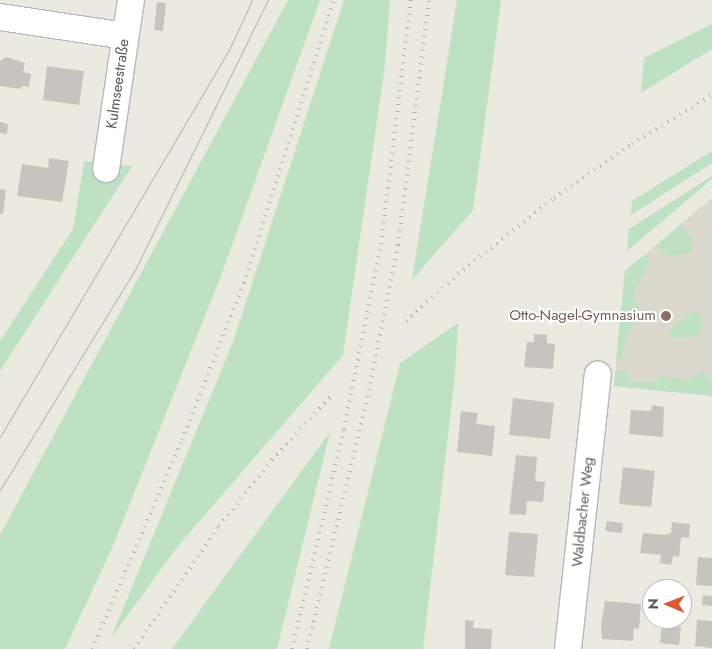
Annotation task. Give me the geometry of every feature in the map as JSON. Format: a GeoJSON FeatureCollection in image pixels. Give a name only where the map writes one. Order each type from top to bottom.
{"type":"FeatureCollection","features":[{"type":"Feature","properties":{"kind":"street","name":"Kulmseestraße"},"geometry":{"type":"LineString","coordinates":[[106,169],[131,0]]}},
{"type":"Feature","properties":{"kind":"street"},"geometry":{"type":"LineString","coordinates":[[0,17],[125,36]]}},
{"type":"Feature","properties":{"kind":"street","name":"Waldbacher Weg"},"geometry":{"type":"LineString","coordinates":[[568,649],[598,375]]}},
{"type":"Feature","properties":{"kind":"shaded area","name":"Otto-Nagel-Gymnasium"},"geometry":{"type":"Polygon","coordinates":[[[712,198],[712,396],[614,386],[625,271],[712,198]]]}},
{"type":"Feature","properties":{"kind":"green space"},"geometry":{"type":"Polygon","coordinates":[[[288,0],[320,0],[221,276],[112,548],[65,649],[0,649],[0,535],[288,0]]]}},
{"type":"Feature","properties":{"kind":"green space"},"geometry":{"type":"Polygon","coordinates":[[[344,0],[390,0],[385,65],[343,355],[178,546],[111,638],[233,342],[344,0]]]}},
{"type":"Feature","properties":{"kind":"green space"},"geometry":{"type":"Polygon","coordinates":[[[457,0],[501,0],[473,210],[412,280],[457,0]]]}},
{"type":"Feature","properties":{"kind":"green space"},"geometry":{"type":"Polygon","coordinates":[[[712,24],[712,49],[641,93],[644,58],[712,24]]]}},
{"type":"Feature","properties":{"kind":"green space"},"geometry":{"type":"Polygon","coordinates":[[[712,151],[712,163],[631,215],[632,201],[712,151]]]}},
{"type":"Feature","properties":{"kind":"green space"},"geometry":{"type":"Polygon","coordinates":[[[84,161],[132,166],[0,371],[0,341],[73,229],[84,161]]]}},
{"type":"Feature","properties":{"kind":"green space"},"geometry":{"type":"Polygon","coordinates":[[[712,176],[712,179],[627,251],[629,229],[712,176]]]}},
{"type":"Feature","properties":{"kind":"green space"},"geometry":{"type":"Polygon","coordinates":[[[681,224],[693,241],[690,253],[668,256],[656,246],[681,224]]]}},
{"type":"Feature","properties":{"kind":"green space"},"geometry":{"type":"Polygon","coordinates":[[[645,254],[649,261],[633,297],[644,315],[629,330],[621,360],[616,361],[625,271],[645,254]]]}},
{"type":"Feature","properties":{"kind":"green space"},"geometry":{"type":"Polygon","coordinates":[[[696,310],[702,316],[701,332],[691,337],[670,337],[669,329],[696,310]]]}},
{"type":"Feature","properties":{"kind":"green space"},"geometry":{"type":"Polygon","coordinates":[[[458,323],[455,375],[423,649],[329,649],[400,363],[458,323]]]}},
{"type":"Feature","properties":{"kind":"green space"},"geometry":{"type":"Polygon","coordinates":[[[623,370],[632,381],[639,383],[654,381],[662,375],[686,381],[702,371],[712,384],[712,396],[614,386],[615,372],[623,370]]]}},
{"type":"Feature","properties":{"kind":"green space"},"geometry":{"type":"Polygon","coordinates":[[[330,432],[277,649],[172,649],[182,635],[330,432]]]}},
{"type":"Feature","properties":{"kind":"building"},"geometry":{"type":"Polygon","coordinates":[[[157,2],[166,3],[163,31],[154,30],[157,2]]]}},
{"type":"Feature","properties":{"kind":"building"},"geometry":{"type":"Polygon","coordinates":[[[6,57],[25,63],[23,72],[31,74],[29,87],[22,86],[21,89],[0,86],[0,61],[6,57]]]}},
{"type":"Feature","properties":{"kind":"building"},"geometry":{"type":"Polygon","coordinates":[[[47,66],[84,71],[79,105],[43,100],[47,66]]]}},
{"type":"Feature","properties":{"kind":"building"},"geometry":{"type":"Polygon","coordinates":[[[0,122],[8,124],[7,134],[0,133],[0,122]]]}},
{"type":"Feature","properties":{"kind":"building"},"geometry":{"type":"Polygon","coordinates":[[[49,158],[69,161],[62,202],[17,196],[22,164],[48,168],[49,158]]]}},
{"type":"Feature","properties":{"kind":"building"},"geometry":{"type":"Polygon","coordinates":[[[0,189],[6,190],[3,214],[0,214],[0,189]]]}},
{"type":"Feature","properties":{"kind":"building"},"geometry":{"type":"Polygon","coordinates":[[[534,334],[547,335],[547,343],[555,344],[553,369],[524,367],[527,342],[534,342],[534,334]]]}},
{"type":"Feature","properties":{"kind":"building"},"geometry":{"type":"Polygon","coordinates":[[[513,398],[554,403],[550,439],[509,435],[513,398]]]}},
{"type":"Feature","properties":{"kind":"building"},"geometry":{"type":"Polygon","coordinates":[[[652,405],[664,407],[663,437],[629,434],[631,410],[651,411],[652,405]]]}},
{"type":"Feature","properties":{"kind":"building"},"geometry":{"type":"Polygon","coordinates":[[[461,411],[478,413],[476,424],[495,426],[492,456],[457,452],[461,411]]]}},
{"type":"Feature","properties":{"kind":"building"},"geometry":{"type":"Polygon","coordinates":[[[516,455],[537,457],[535,481],[545,482],[543,502],[527,501],[526,515],[509,514],[516,455]]]}},
{"type":"Feature","properties":{"kind":"building"},"geometry":{"type":"Polygon","coordinates":[[[623,467],[655,471],[651,507],[619,504],[623,467]]]}},
{"type":"Feature","properties":{"kind":"building"},"geometry":{"type":"Polygon","coordinates":[[[607,521],[623,523],[622,533],[605,531],[607,521]]]}},
{"type":"Feature","properties":{"kind":"building"},"geometry":{"type":"Polygon","coordinates":[[[672,522],[690,524],[689,538],[681,537],[679,557],[673,556],[671,565],[660,563],[661,555],[640,553],[643,533],[665,535],[671,533],[672,522]]]}},
{"type":"Feature","properties":{"kind":"building"},"geometry":{"type":"Polygon","coordinates":[[[509,532],[538,534],[534,577],[505,575],[509,532]]]}},
{"type":"Feature","properties":{"kind":"building"},"geometry":{"type":"Polygon","coordinates":[[[698,557],[712,558],[712,586],[696,585],[698,557]]]}},
{"type":"Feature","properties":{"kind":"building"},"geometry":{"type":"Polygon","coordinates":[[[703,595],[712,596],[712,606],[702,605],[703,595]]]}},
{"type":"Feature","properties":{"kind":"building"},"geometry":{"type":"Polygon","coordinates":[[[605,601],[641,604],[639,629],[634,628],[633,641],[602,639],[601,625],[605,601]]]}},
{"type":"Feature","properties":{"kind":"building"},"geometry":{"type":"Polygon","coordinates":[[[465,620],[474,621],[473,628],[492,629],[491,649],[465,649],[465,620]]]}},
{"type":"Feature","properties":{"kind":"building"},"geometry":{"type":"Polygon","coordinates":[[[697,620],[712,621],[712,648],[695,646],[697,620]]]}},
{"type":"Feature","properties":{"kind":"building"},"geometry":{"type":"Polygon","coordinates":[[[662,629],[681,629],[679,645],[660,643],[662,629]]]}},
{"type":"Feature","properties":{"kind":"tram line"},"geometry":{"type":"LineString","coordinates":[[0,437],[228,52],[252,0]]}},
{"type":"Feature","properties":{"kind":"tram line"},"geometry":{"type":"LineString","coordinates":[[0,490],[136,268],[268,0]]}},
{"type":"Feature","properties":{"kind":"railway"},"geometry":{"type":"LineString","coordinates":[[92,649],[182,440],[244,283],[334,0]]}},
{"type":"Feature","properties":{"kind":"railway"},"geometry":{"type":"LineString","coordinates":[[292,649],[344,429],[381,244],[411,0]]}},
{"type":"Feature","properties":{"kind":"railway"},"geometry":{"type":"LineString","coordinates":[[307,649],[366,404],[398,245],[429,0]]}},
{"type":"Feature","properties":{"kind":"railway"},"geometry":{"type":"LineString","coordinates":[[406,321],[458,274],[554,198],[632,144],[712,95]]}},
{"type":"Feature","properties":{"kind":"railway"},"geometry":{"type":"LineString","coordinates":[[134,649],[219,526],[272,460],[332,395]]}},
{"type":"Feature","properties":{"kind":"place","name":"Otto-Nagel-Gymnasium"},"geometry":{"type":"Point","coordinates":[666,316]}}]}
